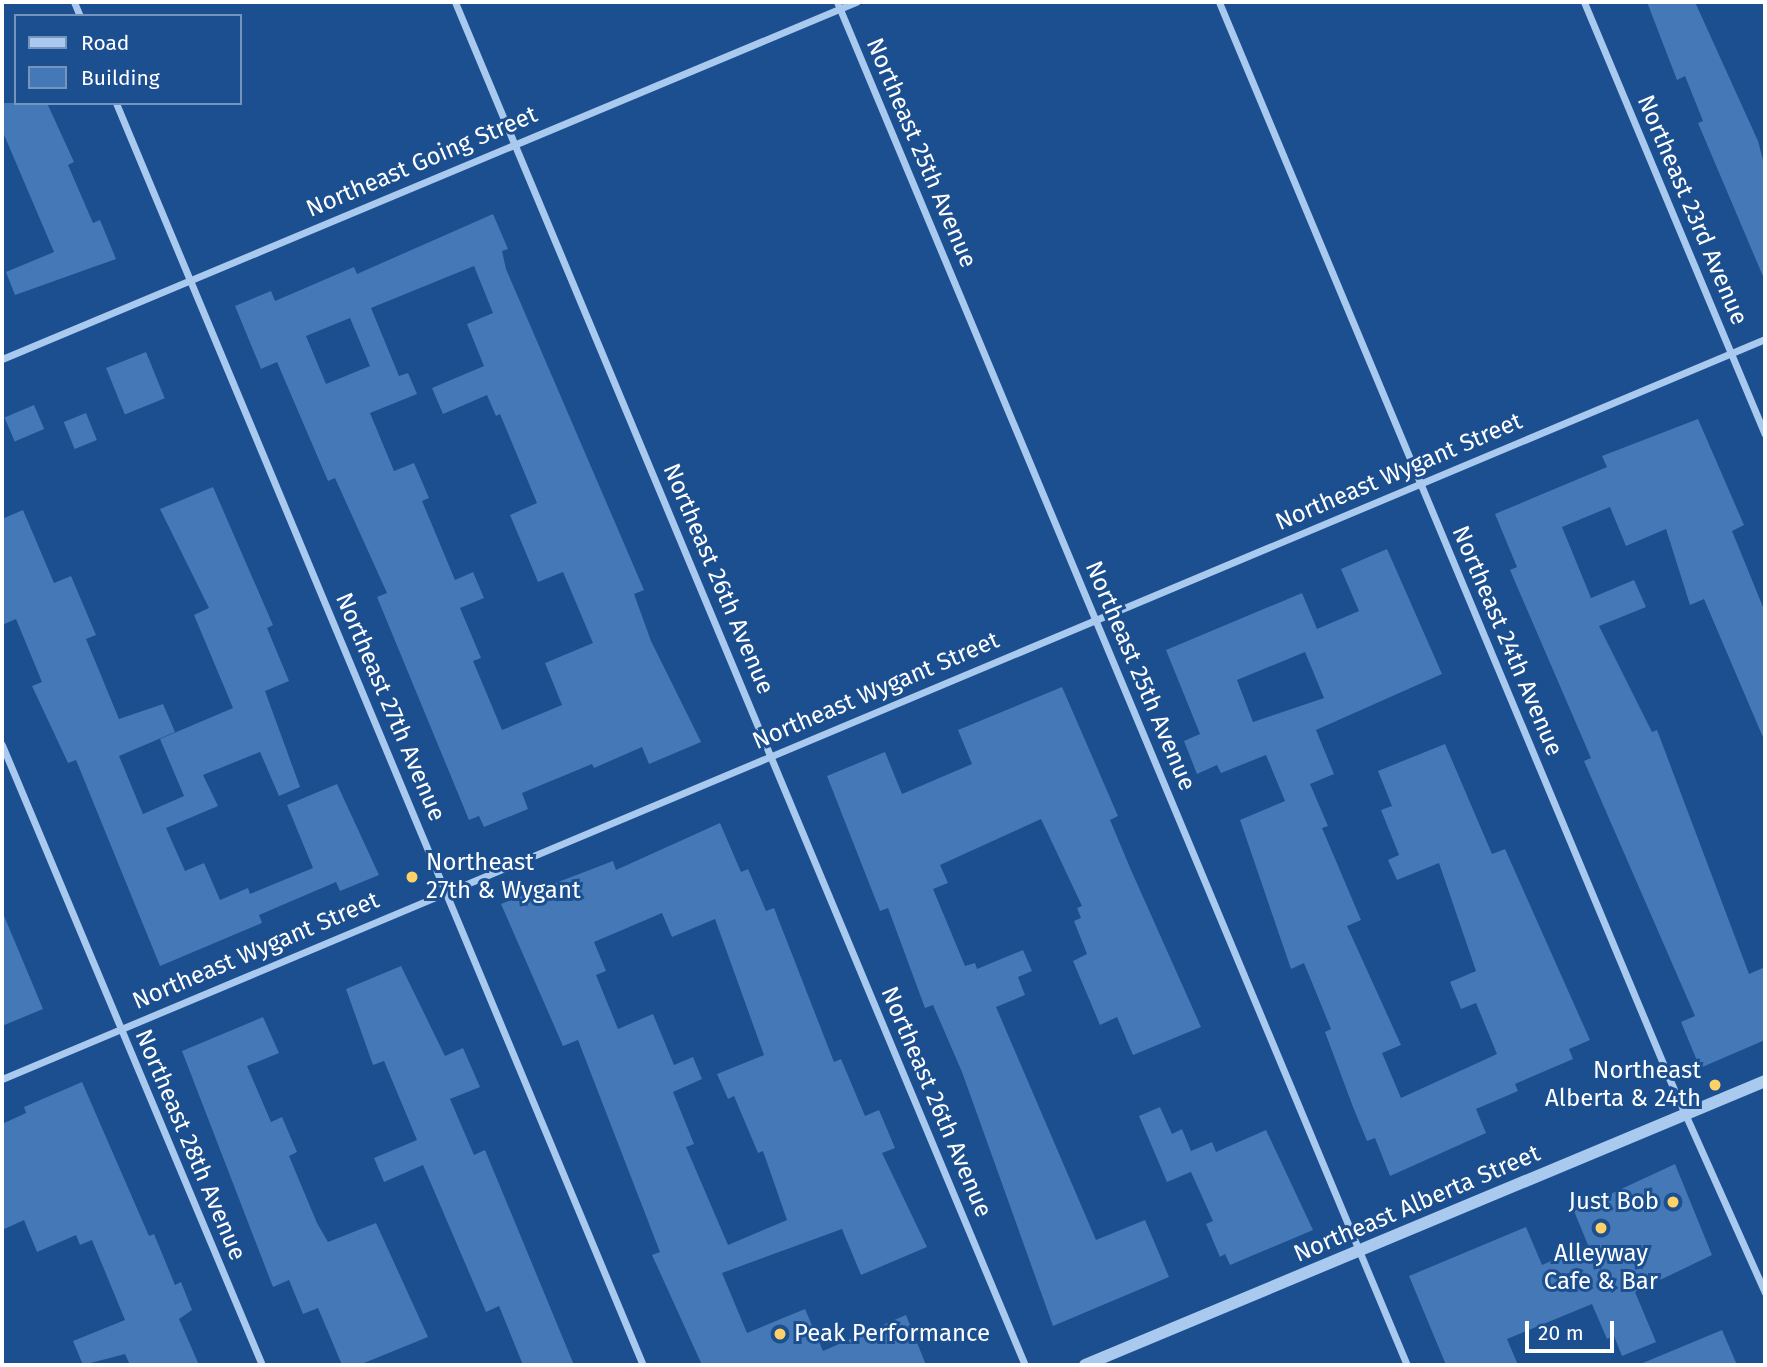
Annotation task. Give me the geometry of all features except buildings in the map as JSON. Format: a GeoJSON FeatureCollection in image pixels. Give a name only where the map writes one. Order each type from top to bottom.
{"type":"FeatureCollection","features":[{"type":"Feature","properties":{"kind":"street","name":"Northeast 26th Avenue"},"geometry":{"type":"LineString","coordinates":[[455,2],[1024,1365]]}},
{"type":"Feature","properties":{"kind":"street","name":"Northeast Going Street"},"geometry":{"type":"LineString","coordinates":[[2,359],[514,145],[839,5],[856,2]]}},
{"type":"Feature","properties":{"kind":"street","name":"Northeast 24th Avenue"},"geometry":{"type":"LineString","coordinates":[[1219,2],[1420,484],[1765,1293]]}},
{"type":"Feature","properties":{"kind":"street","name":"Northeast 23rd Avenue"},"geometry":{"type":"LineString","coordinates":[[1584,2],[1765,434]]}},
{"type":"Feature","properties":{"kind":"street","name":"Northeast 25th Avenue"},"geometry":{"type":"LineString","coordinates":[[839,5],[1406,1365]]}},
{"type":"Feature","properties":{"kind":"street","name":"Northeast 27th Avenue"},"geometry":{"type":"LineString","coordinates":[[118,105],[643,1365]]}},
{"type":"Feature","properties":{"kind":"street","name":"Northeast Wygant Street"},"geometry":{"type":"LineString","coordinates":[[2,1079],[1765,339]]}},
{"type":"Feature","properties":{"kind":"street","name":"Northeast 28th Avenue"},"geometry":{"type":"LineString","coordinates":[[2,745],[262,1365]]}},
{"type":"Feature","properties":{"kind":"street","name":"Northeast Alberta Street"},"geometry":{"type":"LineString","coordinates":[[1085,1365],[1765,1081]]}},
{"type":"Feature","properties":{"kind":"place","name":"Northeast 27th & Wygant"},"geometry":{"type":"Point","coordinates":[412,877]}},
{"type":"Feature","properties":{"kind":"place","name":"Northeast Alberta & 24th"},"geometry":{"type":"Point","coordinates":[1715,1085]}},
{"type":"Feature","properties":{"kind":"place","name":"Just Bob"},"geometry":{"type":"Point","coordinates":[1673,1202]}},
{"type":"Feature","properties":{"kind":"place","name":"Alleyway Cafe & Bar"},"geometry":{"type":"Point","coordinates":[1601,1228]}},
{"type":"Feature","properties":{"kind":"place","name":"Peak Performance"},"geometry":{"type":"Point","coordinates":[780,1334]}}]}
